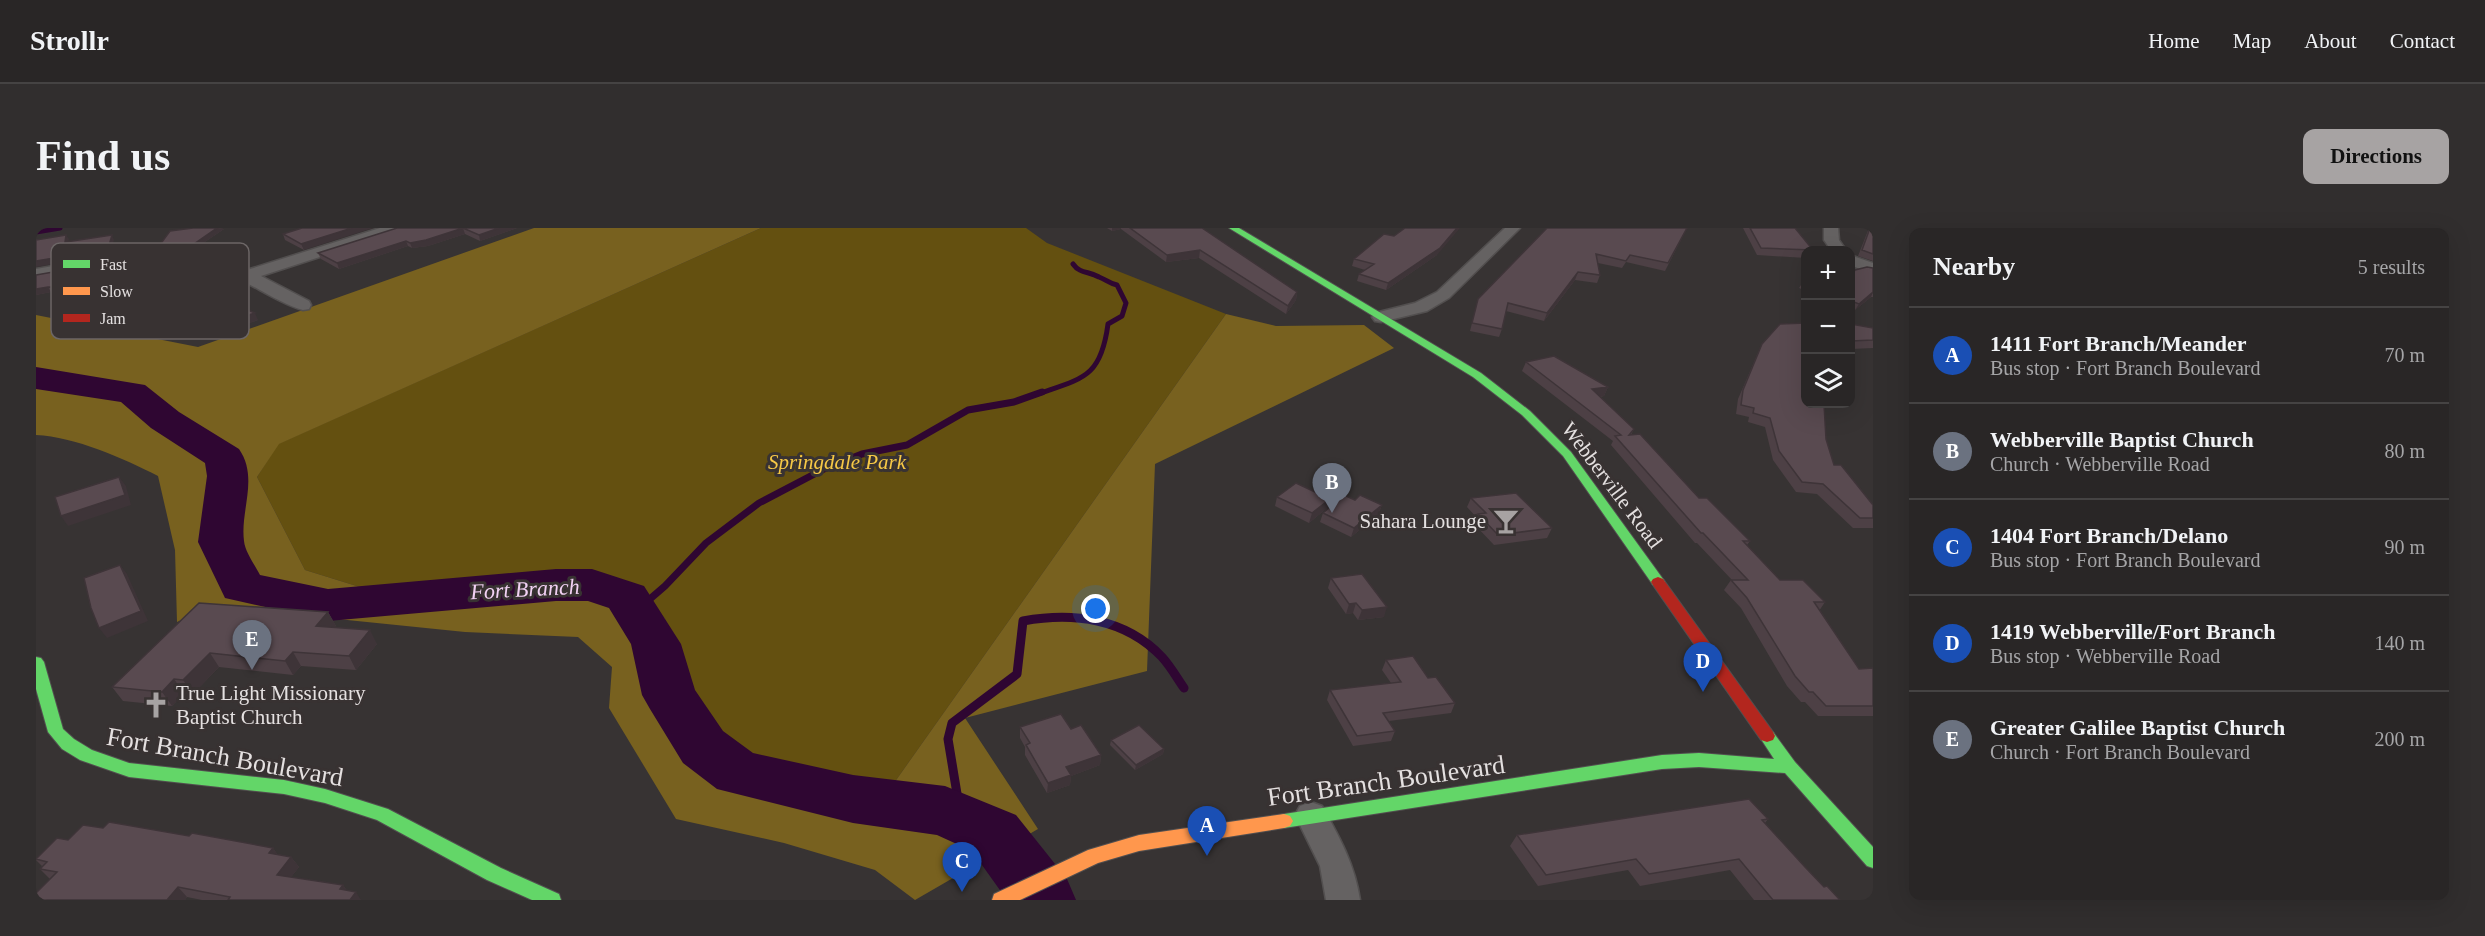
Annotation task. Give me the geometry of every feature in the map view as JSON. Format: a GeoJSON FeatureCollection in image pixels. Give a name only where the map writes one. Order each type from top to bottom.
{"type":"FeatureCollection","features":[{"type":"Feature","properties":{"kind":"street"},"geometry":{"type":"LineString","coordinates":[[249,275],[396,228]]}},
{"type":"Feature","properties":{"kind":"street","name":"Webberville Road"},"geometry":{"type":"LineString","coordinates":[[1233,228],[1477,375],[1503,393],[1547,432],[1567,454],[1789,766],[1873,860]]}},
{"type":"Feature","properties":{"kind":"street"},"geometry":{"type":"LineString","coordinates":[[1382,317],[1421,307],[1443,295],[1513,228]]}},
{"type":"Feature","properties":{"kind":"street"},"geometry":{"type":"LineString","coordinates":[[1831,228],[1829,234],[1834,246]]}},
{"type":"Feature","properties":{"kind":"street"},"geometry":{"type":"LineString","coordinates":[[1855,261],[1873,269]]}},
{"type":"Feature","properties":{"kind":"street"},"geometry":{"type":"LineString","coordinates":[[36,274],[51,272]]}},
{"type":"Feature","properties":{"kind":"street"},"geometry":{"type":"LineString","coordinates":[[249,278],[303,305]]}},
{"type":"Feature","properties":{"kind":"street","name":"Fort Branch Boulevard"},"geometry":{"type":"LineString","coordinates":[[36,662],[46,733],[86,755],[129,770],[284,787],[325,796],[382,814],[494,874],[552,900]]}},
{"type":"Feature","properties":{"kind":"street","name":"Fort Branch Boulevard"},"geometry":{"type":"LineString","coordinates":[[1001,900],[1036,882],[1105,853],[1139,843],[1662,762],[1699,760],[1789,766]]}},
{"type":"Feature","properties":{"kind":"street"},"geometry":{"type":"LineString","coordinates":[[1311,815],[1334,858],[1340,876],[1343,900]]}},
{"type":"Feature","properties":{"kind":"green space","name":"Springdale Park"},"geometry":{"type":"Polygon","coordinates":[[[761,228],[1026,228],[1047,243],[1226,314],[882,800],[740,769],[682,719],[665,618],[593,572],[363,588],[305,570],[257,477],[278,444],[761,228]]]}},
{"type":"Feature","properties":{"kind":"shaded area"},"geometry":{"type":"Polygon","coordinates":[[[534,228],[761,228],[279,444],[257,477],[305,570],[363,588],[593,571],[665,618],[682,719],[739,769],[882,800],[1226,314],[1276,326],[1364,325],[1394,348],[1155,464],[1147,671],[965,718],[1038,829],[915,900],[875,870],[784,843],[676,819],[609,708],[612,667],[578,637],[465,632],[211,606],[177,622],[175,550],[158,476],[130,462],[83,444],[36,435],[36,315],[51,318],[51,339],[158,339],[198,347],[221,339],[249,339],[249,329],[534,228]]]}},
{"type":"Feature","properties":{"kind":"building"},"geometry":{"type":"Polygon","coordinates":[[[217,228],[195,243],[161,243],[170,231],[217,228]]]}},
{"type":"Feature","properties":{"kind":"building"},"geometry":{"type":"Polygon","coordinates":[[[302,228],[352,228],[301,244],[283,234],[302,228]]]}},
{"type":"Feature","properties":{"kind":"building"},"geometry":{"type":"Polygon","coordinates":[[[397,228],[463,228],[426,240],[410,243],[406,241],[337,263],[318,253],[397,228]]]}},
{"type":"Feature","properties":{"kind":"building"},"geometry":{"type":"Polygon","coordinates":[[[463,228],[499,228],[479,235],[463,228]]]}},
{"type":"Feature","properties":{"kind":"building"},"geometry":{"type":"Polygon","coordinates":[[[1130,228],[1202,228],[1297,292],[1288,306],[1200,250],[1167,255],[1130,228]]]}},
{"type":"Feature","properties":{"kind":"building"},"geometry":{"type":"Polygon","coordinates":[[[1405,228],[1457,228],[1440,248],[1388,283],[1359,274],[1374,264],[1354,259],[1384,234],[1394,236],[1405,228]]]}},
{"type":"Feature","properties":{"kind":"building"},"geometry":{"type":"Polygon","coordinates":[[[1547,228],[1687,228],[1668,263],[1630,255],[1626,261],[1596,254],[1600,275],[1578,272],[1547,313],[1508,303],[1502,329],[1472,323],[1478,299],[1547,228]]]}},
{"type":"Feature","properties":{"kind":"building"},"geometry":{"type":"Polygon","coordinates":[[[1750,228],[1795,228],[1810,246],[1801,246],[1801,250],[1761,248],[1750,228]]]}},
{"type":"Feature","properties":{"kind":"building"},"geometry":{"type":"Polygon","coordinates":[[[1870,228],[1873,228],[1873,254],[1862,250],[1870,228]]]}},
{"type":"Feature","properties":{"kind":"building"},"geometry":{"type":"Polygon","coordinates":[[[66,235],[65,242],[112,235],[110,243],[51,243],[51,258],[36,261],[36,240],[66,235]]]}},
{"type":"Feature","properties":{"kind":"building"},"geometry":{"type":"Polygon","coordinates":[[[1873,268],[1873,292],[1859,304],[1855,302],[1855,270],[1873,268]]]}},
{"type":"Feature","properties":{"kind":"building"},"geometry":{"type":"Polygon","coordinates":[[[51,272],[51,287],[36,289],[36,275],[51,272]]]}},
{"type":"Feature","properties":{"kind":"building"},"geometry":{"type":"Polygon","coordinates":[[[1801,323],[1801,408],[1824,408],[1826,439],[1834,465],[1841,465],[1873,505],[1873,518],[1860,518],[1823,484],[1802,482],[1779,451],[1770,418],[1753,413],[1754,408],[1741,405],[1743,390],[1762,344],[1780,324],[1801,323]]]}},
{"type":"Feature","properties":{"kind":"building"},"geometry":{"type":"Polygon","coordinates":[[[1855,325],[1873,328],[1873,340],[1855,341],[1855,325]]]}},
{"type":"Feature","properties":{"kind":"building"},"geometry":{"type":"Polygon","coordinates":[[[1554,356],[1608,387],[1592,389],[1634,429],[1629,435],[1640,434],[1699,498],[1707,498],[1750,541],[1743,541],[1780,580],[1803,580],[1825,602],[1814,602],[1859,669],[1873,668],[1873,706],[1826,706],[1813,692],[1809,692],[1795,676],[1747,598],[1731,580],[1748,580],[1701,533],[1615,436],[1621,435],[1526,362],[1554,356]]]}},
{"type":"Feature","properties":{"kind":"building"},"geometry":{"type":"Polygon","coordinates":[[[119,477],[125,495],[61,516],[55,497],[119,477]]]}},
{"type":"Feature","properties":{"kind":"building"},"geometry":{"type":"Polygon","coordinates":[[[1296,483],[1330,499],[1312,513],[1277,497],[1296,483]]]}},
{"type":"Feature","properties":{"kind":"building"},"geometry":{"type":"Polygon","coordinates":[[[1516,493],[1552,528],[1498,535],[1478,514],[1486,513],[1471,498],[1516,493]]]}},
{"type":"Feature","properties":{"kind":"building"},"geometry":{"type":"Polygon","coordinates":[[[1344,495],[1355,500],[1360,495],[1382,505],[1354,528],[1323,513],[1344,495]]]}},
{"type":"Feature","properties":{"kind":"building"},"geometry":{"type":"Polygon","coordinates":[[[120,565],[141,611],[99,628],[91,608],[84,578],[120,565]]]}},
{"type":"Feature","properties":{"kind":"building"},"geometry":{"type":"Polygon","coordinates":[[[1362,574],[1387,607],[1362,610],[1356,603],[1349,604],[1331,578],[1362,574]]]}},
{"type":"Feature","properties":{"kind":"building"},"geometry":{"type":"Polygon","coordinates":[[[199,603],[328,612],[316,626],[370,630],[349,656],[293,652],[285,661],[210,653],[183,680],[174,679],[162,692],[112,687],[199,603]]]}},
{"type":"Feature","properties":{"kind":"building"},"geometry":{"type":"Polygon","coordinates":[[[1413,656],[1428,678],[1436,677],[1455,703],[1383,713],[1395,731],[1357,736],[1330,690],[1401,682],[1386,660],[1413,656]]]}},
{"type":"Feature","properties":{"kind":"building"},"geometry":{"type":"Polygon","coordinates":[[[1061,714],[1071,729],[1081,725],[1101,755],[1066,767],[1071,775],[1048,783],[1026,745],[1030,743],[1020,727],[1061,714]]]}},
{"type":"Feature","properties":{"kind":"building"},"geometry":{"type":"Polygon","coordinates":[[[1139,725],[1164,749],[1136,765],[1111,740],[1139,725]]]}},
{"type":"Feature","properties":{"kind":"building"},"geometry":{"type":"Polygon","coordinates":[[[1749,799],[1768,819],[1762,820],[1824,887],[1827,886],[1840,900],[1773,900],[1739,859],[1649,874],[1636,859],[1546,875],[1517,835],[1749,799]]]}},
{"type":"Feature","properties":{"kind":"building"},"geometry":{"type":"Polygon","coordinates":[[[109,822],[189,836],[192,833],[273,848],[269,853],[291,857],[277,875],[343,885],[340,889],[356,892],[350,900],[228,900],[230,897],[178,887],[167,900],[36,900],[36,893],[57,872],[40,869],[47,862],[36,859],[57,838],[68,840],[83,825],[103,828],[109,822]]]}},
{"type":"Feature","properties":{"kind":"waterway"},"geometry":{"type":"LineString","coordinates":[[36,232],[60,228]]}},
{"type":"Feature","properties":{"kind":"waterway"},"geometry":{"type":"LineString","coordinates":[[1038,394],[1079,379],[1088,373],[1101,355],[1108,324],[1122,316],[1126,303],[1117,285],[1082,271],[1073,264]]}},
{"type":"Feature","properties":{"kind":"waterway","name":"Fort Branch"},"geometry":{"type":"LineString","coordinates":[[36,378],[132,393],[165,420],[225,458],[228,476],[221,542],[242,587],[328,605],[556,585],[592,585],[627,597],[656,644],[669,695],[703,747],[737,773],[853,799],[945,811],[994,833],[1044,900]]}},
{"type":"Feature","properties":{"kind":"waterway"},"geometry":{"type":"LineString","coordinates":[[636,611],[665,586],[706,543],[759,503],[824,469],[862,454],[907,445],[968,410],[1014,402],[1042,392]]}},
{"type":"Feature","properties":{"kind":"waterway"},"geometry":{"type":"LineString","coordinates":[[961,818],[948,739],[952,723],[1017,674],[1023,621],[1061,617],[1079,618],[1115,626],[1132,634],[1162,657],[1184,688]]}},
{"type":"Feature","properties":{"kind":"traffic: fast"},"geometry":{"type":"LineString","coordinates":[[1233,228],[1477,375],[1526,413],[1567,454],[1658,582]]}},
{"type":"Feature","properties":{"kind":"traffic: fast"},"geometry":{"type":"LineString","coordinates":[[36,662],[56,732],[68,744],[86,755],[129,770],[284,787],[325,796],[382,814],[494,874],[552,900]]}},
{"type":"Feature","properties":{"kind":"traffic: fast"},"geometry":{"type":"LineString","coordinates":[[1767,736],[1789,767],[1873,860]]}},
{"type":"Feature","properties":{"kind":"traffic: fast"},"geometry":{"type":"LineString","coordinates":[[1284,821],[1662,762],[1699,760],[1789,767]]}},
{"type":"Feature","properties":{"kind":"traffic: slow"},"geometry":{"type":"LineString","coordinates":[[1001,900],[1094,856],[1139,843],[1284,821]]}},
{"type":"Feature","properties":{"kind":"traffic: jam"},"geometry":{"type":"LineString","coordinates":[[1658,582],[1767,736]]}},
{"type":"Feature","properties":{"kind":"place","name":"Webberville Baptist Church"},"geometry":{"type":"Point","coordinates":[1332,513]}},
{"type":"Feature","properties":{"kind":"place","name":"Sahara Lounge"},"geometry":{"type":"Point","coordinates":[1506,521]}},
{"type":"Feature","properties":{"kind":"place","name":"Greater Galilee Baptist Church"},"geometry":{"type":"Point","coordinates":[252,670]}},
{"type":"Feature","properties":{"kind":"place","name":"1419 Webberville/Fort Branch"},"geometry":{"type":"Point","coordinates":[1703,692]}},
{"type":"Feature","properties":{"kind":"place","name":"True Light Missionary Baptist Church"},"geometry":{"type":"Point","coordinates":[156,705]}},
{"type":"Feature","properties":{"kind":"place","name":"1411 Fort Branch/Meander"},"geometry":{"type":"Point","coordinates":[1207,856]}},
{"type":"Feature","properties":{"kind":"place","name":"1404 Fort Branch/Delano"},"geometry":{"type":"Point","coordinates":[962,892]}}]}
